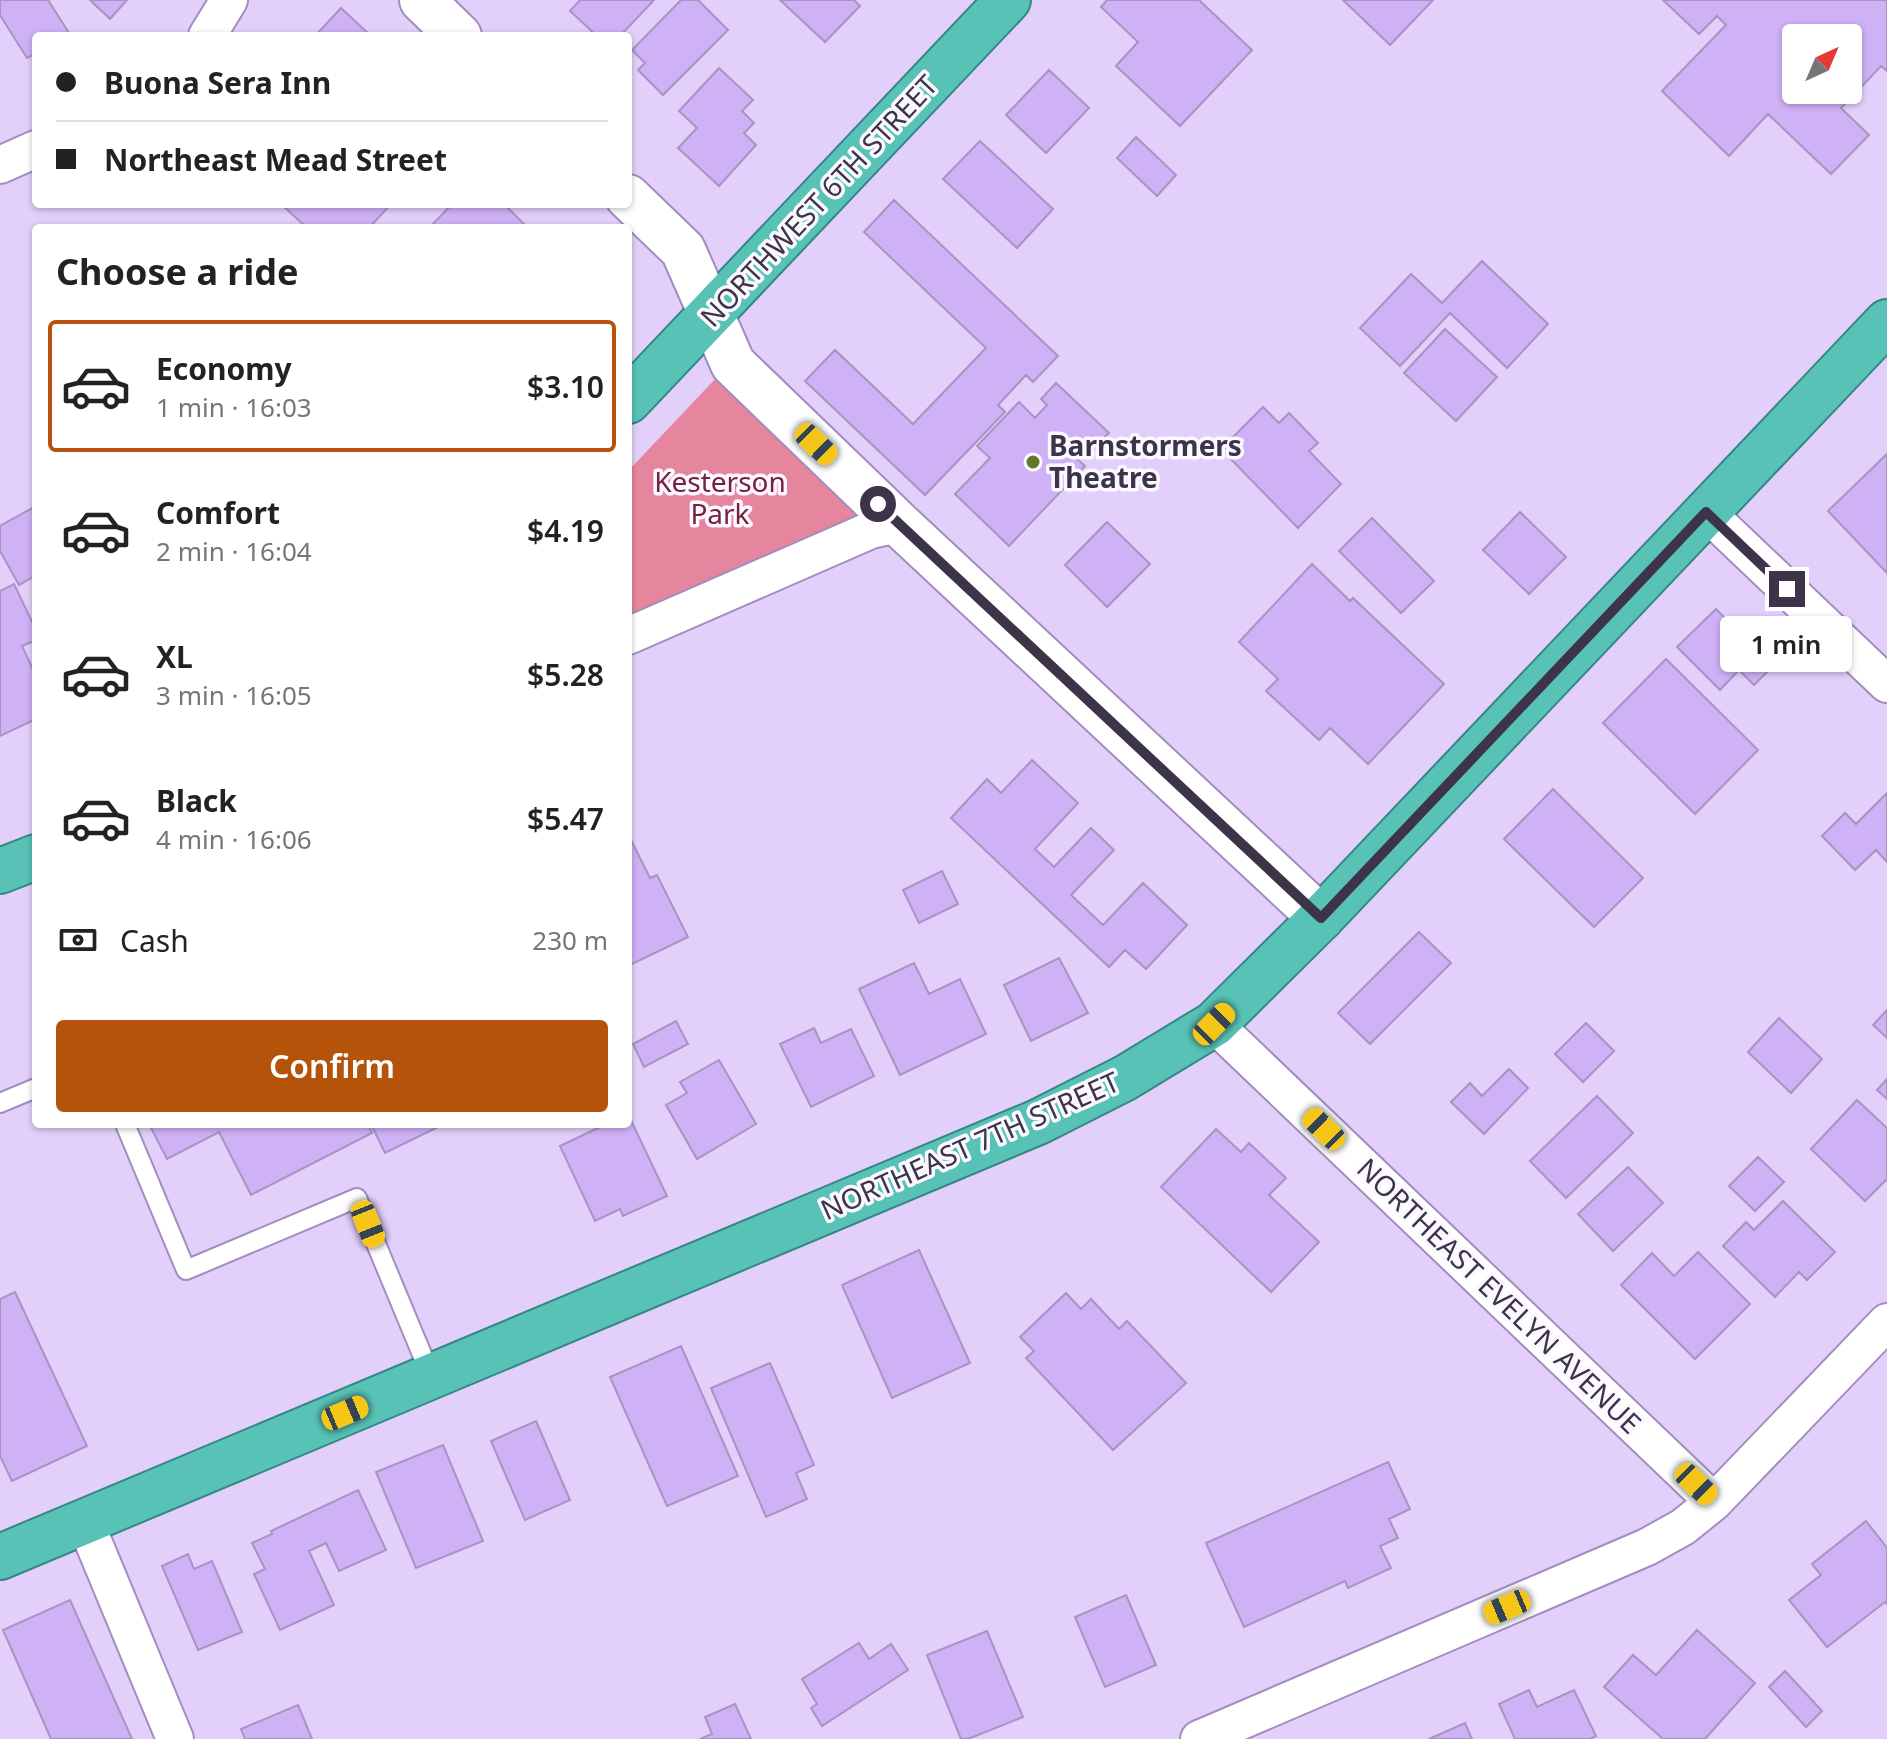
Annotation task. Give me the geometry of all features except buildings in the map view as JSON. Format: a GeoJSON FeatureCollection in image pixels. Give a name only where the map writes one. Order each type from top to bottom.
{"type":"FeatureCollection","features":[{"type":"Feature","properties":{"kind":"highway","name":"NORTHWEST 6TH STREET"},"geometry":{"type":"LineString","coordinates":[[632,397],[1008,0]]}},
{"type":"Feature","properties":{"kind":"highway","name":"NORTHEAST 7TH STREET"},"geometry":{"type":"LineString","coordinates":[[0,1557],[1038,1122],[1125,1078],[1214,1024],[1321,918],[1887,322]]}},
{"type":"Feature","properties":{"kind":"highway"},"geometry":{"type":"LineString","coordinates":[[0,871],[32,859]]}},
{"type":"Feature","properties":{"kind":"street"},"geometry":{"type":"LineString","coordinates":[[209,32],[229,0]]}},
{"type":"Feature","properties":{"kind":"street"},"geometry":{"type":"LineString","coordinates":[[422,0],[455,32]]}},
{"type":"Feature","properties":{"kind":"street"},"geometry":{"type":"LineString","coordinates":[[0,165],[32,151]]}},
{"type":"Feature","properties":{"kind":"street"},"geometry":{"type":"LineString","coordinates":[[632,201],[683,250],[733,364],[899,524],[1321,918]]}},
{"type":"Feature","properties":{"kind":"street"},"geometry":{"type":"LineString","coordinates":[[1706,512],[1887,684]]}},
{"type":"Feature","properties":{"kind":"street"},"geometry":{"type":"LineString","coordinates":[[632,634],[871,530],[899,524]]}},
{"type":"Feature","properties":{"kind":"street","name":"NORTHEAST EVELYN AVENUE"},"geometry":{"type":"LineString","coordinates":[[1214,1024],[1714,1502]]}},
{"type":"Feature","properties":{"kind":"street"},"geometry":{"type":"LineString","coordinates":[[1199,1739],[1647,1547],[1683,1527],[1714,1502],[1887,1322]]}},
{"type":"Feature","properties":{"kind":"street"},"geometry":{"type":"LineString","coordinates":[[85,1522],[175,1739]]}},
{"type":"Feature","properties":{"kind":"lane"},"geometry":{"type":"LineString","coordinates":[[0,1103],[32,1090]]}},
{"type":"Feature","properties":{"kind":"lane"},"geometry":{"type":"LineString","coordinates":[[127,1128],[186,1270],[357,1198],[431,1376]]}},
{"type":"Feature","properties":{"kind":"green space","name":"Kesterson Park"},"geometry":{"type":"Polygon","coordinates":[[[719,375],[871,530],[632,623],[632,467],[719,375]]]}},
{"type":"Feature","properties":{"kind":"place","name":"Barnstormers Theatre"},"geometry":{"type":"Point","coordinates":[1033,462]}},
{"type":"Feature","properties":{"kind":"route"},"geometry":{"type":"LineString","coordinates":[[878,504],[1321,918],[1706,512],[1787,589]]}}]}
